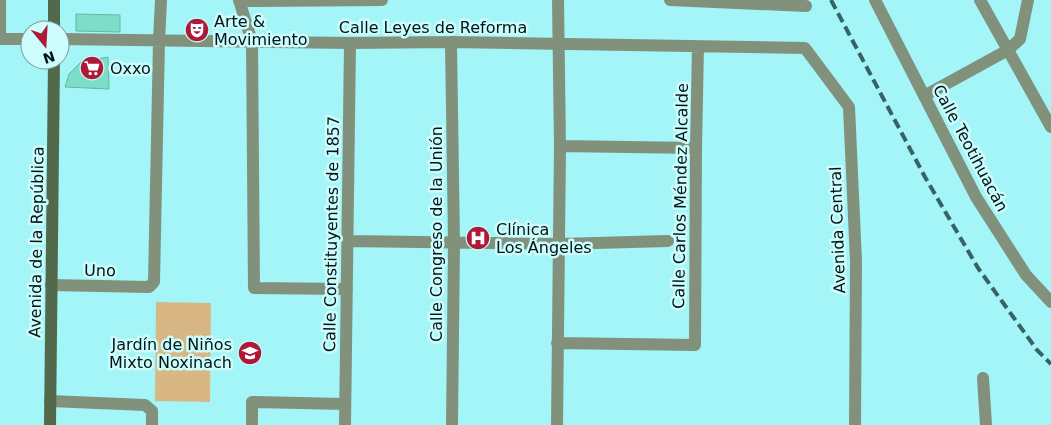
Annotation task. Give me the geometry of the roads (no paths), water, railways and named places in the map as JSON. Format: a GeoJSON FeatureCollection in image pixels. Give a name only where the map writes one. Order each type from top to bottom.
{"type":"FeatureCollection","features":[{"type":"Feature","properties":{"kind":"main road"},"geometry":{"type":"LineString","coordinates":[[54,0],[54,20]]}},
{"type":"Feature","properties":{"kind":"main road","name":"Avenida de la República"},"geometry":{"type":"LineString","coordinates":[[50,425],[54,70]]}},
{"type":"Feature","properties":{"kind":"street"},"geometry":{"type":"LineString","coordinates":[[0,0],[0,39],[20,39]]}},
{"type":"Feature","properties":{"kind":"street"},"geometry":{"type":"LineString","coordinates":[[158,40],[161,0]]}},
{"type":"Feature","properties":{"kind":"street"},"geometry":{"type":"LineString","coordinates":[[347,289],[254,288],[252,42],[239,0],[382,0]]}},
{"type":"Feature","properties":{"kind":"street"},"geometry":{"type":"LineString","coordinates":[[557,425],[560,146],[558,0]]}},
{"type":"Feature","properties":{"kind":"street"},"geometry":{"type":"LineString","coordinates":[[670,0],[806,6]]}},
{"type":"Feature","properties":{"kind":"street","name":"Calle Teotihuacán"},"geometry":{"type":"LineString","coordinates":[[875,0],[976,197],[1026,275],[1051,302]]}},
{"type":"Feature","properties":{"kind":"street"},"geometry":{"type":"LineString","coordinates":[[980,0],[1051,127]]}},
{"type":"Feature","properties":{"kind":"street"},"geometry":{"type":"LineString","coordinates":[[924,96],[1008,50],[1020,39],[1028,0]]}},
{"type":"Feature","properties":{"kind":"street","name":"Calle Leyes de Reforma"},"geometry":{"type":"LineString","coordinates":[[70,39],[350,43],[451,42],[805,48]]}},
{"type":"Feature","properties":{"kind":"street","name":"Uno"},"geometry":{"type":"LineString","coordinates":[[51,285],[149,287],[154,282],[158,40]]}},
{"type":"Feature","properties":{"kind":"street","name":"Calle Congreso de la Unión"},"geometry":{"type":"LineString","coordinates":[[451,42],[454,243],[452,425]]}},
{"type":"Feature","properties":{"kind":"street","name":"Calle Constituyentes de 1857"},"geometry":{"type":"LineString","coordinates":[[345,425],[350,43]]}},
{"type":"Feature","properties":{"kind":"street","name":"Calle Carlos Méndez Alcalde"},"geometry":{"type":"LineString","coordinates":[[557,343],[695,345],[698,47]]}},
{"type":"Feature","properties":{"kind":"street","name":"Avenida Central"},"geometry":{"type":"LineString","coordinates":[[805,48],[849,107],[856,261],[855,425]]}},
{"type":"Feature","properties":{"kind":"street"},"geometry":{"type":"LineString","coordinates":[[560,146],[696,148]]}},
{"type":"Feature","properties":{"kind":"street"},"geometry":{"type":"LineString","coordinates":[[347,241],[559,244],[668,241]]}},
{"type":"Feature","properties":{"kind":"street"},"geometry":{"type":"LineString","coordinates":[[983,378],[986,425]]}},
{"type":"Feature","properties":{"kind":"street"},"geometry":{"type":"LineString","coordinates":[[50,401],[145,405],[152,411],[152,425]]}},
{"type":"Feature","properties":{"kind":"street"},"geometry":{"type":"LineString","coordinates":[[252,425],[252,402],[345,404]]}},
{"type":"Feature","properties":{"kind":"railway"},"geometry":{"type":"LineString","coordinates":[[831,0],[925,177],[978,268],[1037,350],[1051,364]]}},
{"type":"Feature","properties":{"kind":"place","name":"Arte & Movimiento"},"geometry":{"type":"Point","coordinates":[197,30]}},
{"type":"Feature","properties":{"kind":"place","name":"Oxxo"},"geometry":{"type":"Point","coordinates":[92,68]}},
{"type":"Feature","properties":{"kind":"place","name":"Clínica Los Ángeles"},"geometry":{"type":"Point","coordinates":[478,238]}},
{"type":"Feature","properties":{"kind":"place","name":"Jardín de Niños Mixto Noxinach"},"geometry":{"type":"Point","coordinates":[250,353]}}]}
